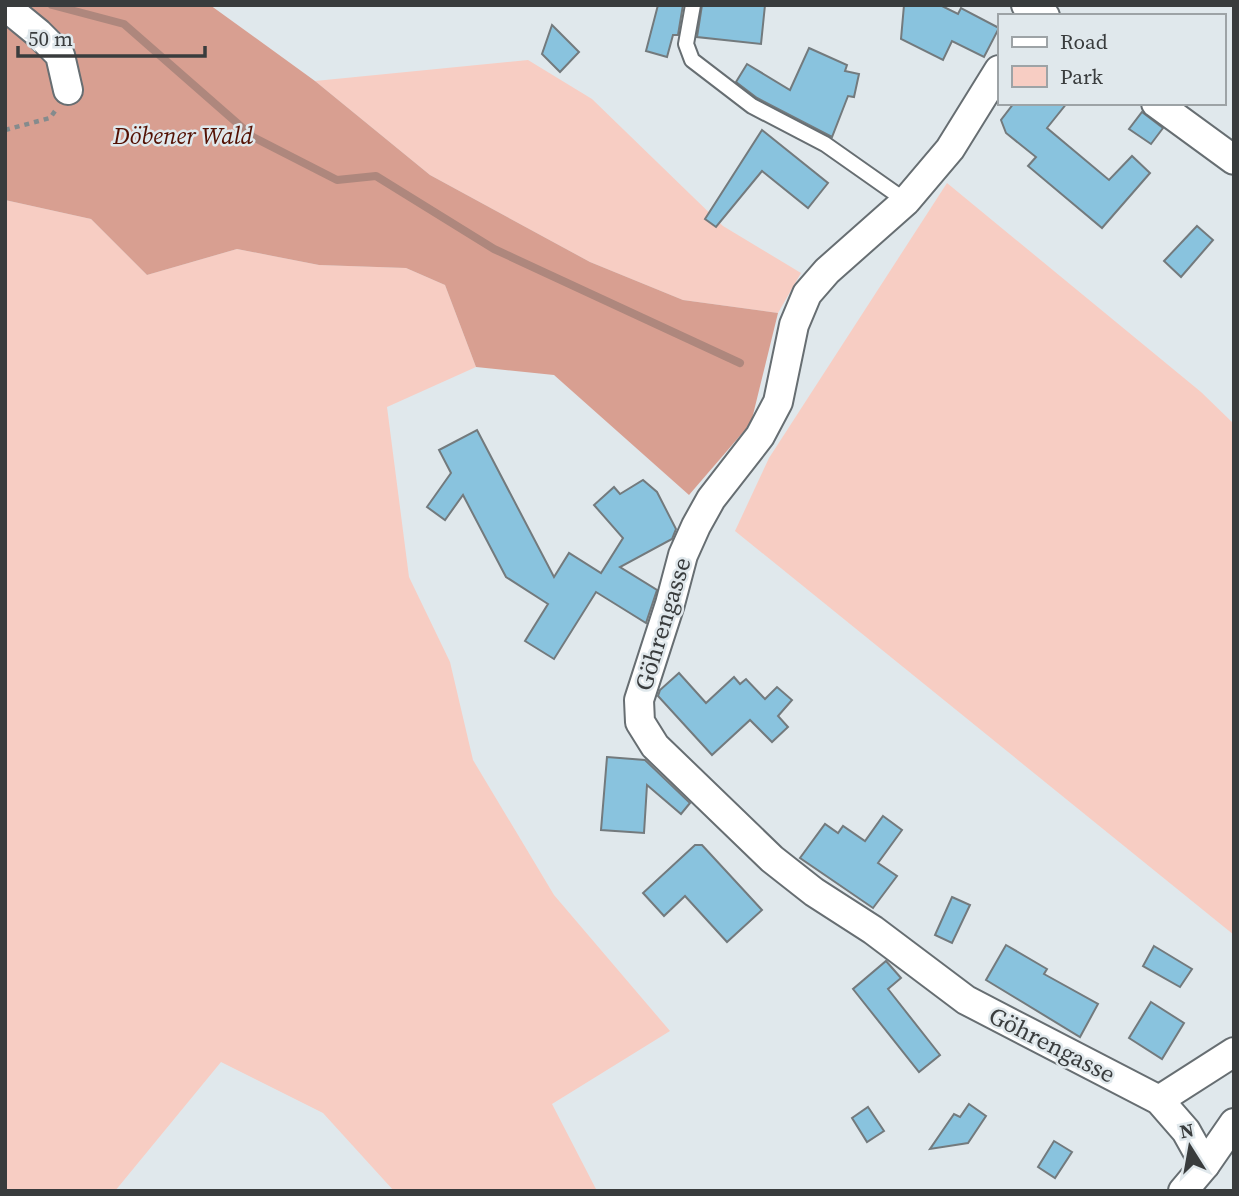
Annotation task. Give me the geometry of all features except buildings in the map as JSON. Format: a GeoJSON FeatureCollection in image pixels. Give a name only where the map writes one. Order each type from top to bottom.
{"type":"FeatureCollection","features":[{"type":"Feature","properties":{"kind":"street"},"geometry":{"type":"LineString","coordinates":[[5,6],[60,55],[68,90]]}},
{"type":"Feature","properties":{"kind":"street","name":"Göhrengasse"},"geometry":{"type":"LineString","coordinates":[[998,72],[950,149],[906,201],[827,271],[807,294],[794,325],[778,402],[760,436],[711,499],[683,555],[639,700],[640,722],[654,746],[772,859],[814,892],[873,930],[966,1000],[1158,1100],[1186,1131],[1205,1165]]}},
{"type":"Feature","properties":{"kind":"street"},"geometry":{"type":"LineString","coordinates":[[1159,105],[1234,160]]}},
{"type":"Feature","properties":{"kind":"street"},"geometry":{"type":"LineString","coordinates":[[1158,1100],[1234,1052]]}},
{"type":"Feature","properties":{"kind":"street"},"geometry":{"type":"LineString","coordinates":[[1183,1191],[1234,1123]]}},
{"type":"Feature","properties":{"kind":"lane"},"geometry":{"type":"LineString","coordinates":[[693,5],[686,44],[692,60],[752,106],[825,144],[906,201]]}},
{"type":"Feature","properties":{"kind":"path"},"geometry":{"type":"LineString","coordinates":[[5,131],[50,118],[68,90]]}},
{"type":"Feature","properties":{"kind":"green space","name":"Döbener Wald"},"geometry":{"type":"Polygon","coordinates":[[[5,5],[210,5],[315,81],[430,175],[590,262],[683,300],[778,313],[751,423],[689,495],[554,375],[476,367],[445,285],[406,268],[319,265],[237,249],[147,275],[91,219],[5,200],[5,5]]]}},
{"type":"Feature","properties":{"kind":"green space"},"geometry":{"type":"Polygon","coordinates":[[[528,60],[592,99],[723,226],[801,273],[778,313],[683,300],[590,262],[430,175],[315,81],[528,60]]]}},
{"type":"Feature","properties":{"kind":"green space"},"geometry":{"type":"Polygon","coordinates":[[[947,183],[1201,392],[1234,424],[1234,935],[735,531],[769,458],[947,183]]]}},
{"type":"Feature","properties":{"kind":"green space"},"geometry":{"type":"Polygon","coordinates":[[[5,200],[91,219],[147,275],[237,249],[319,265],[406,268],[445,285],[476,367],[387,407],[409,577],[450,662],[473,760],[554,895],[670,1031],[552,1104],[597,1191],[394,1191],[323,1113],[221,1062],[115,1191],[5,1191],[5,200]]]}},
{"type":"Feature","properties":{"kind":"waterway"},"geometry":{"type":"LineString","coordinates":[[52,5],[124,24],[253,137],[337,180],[376,176],[494,249],[740,363]]}}]}
